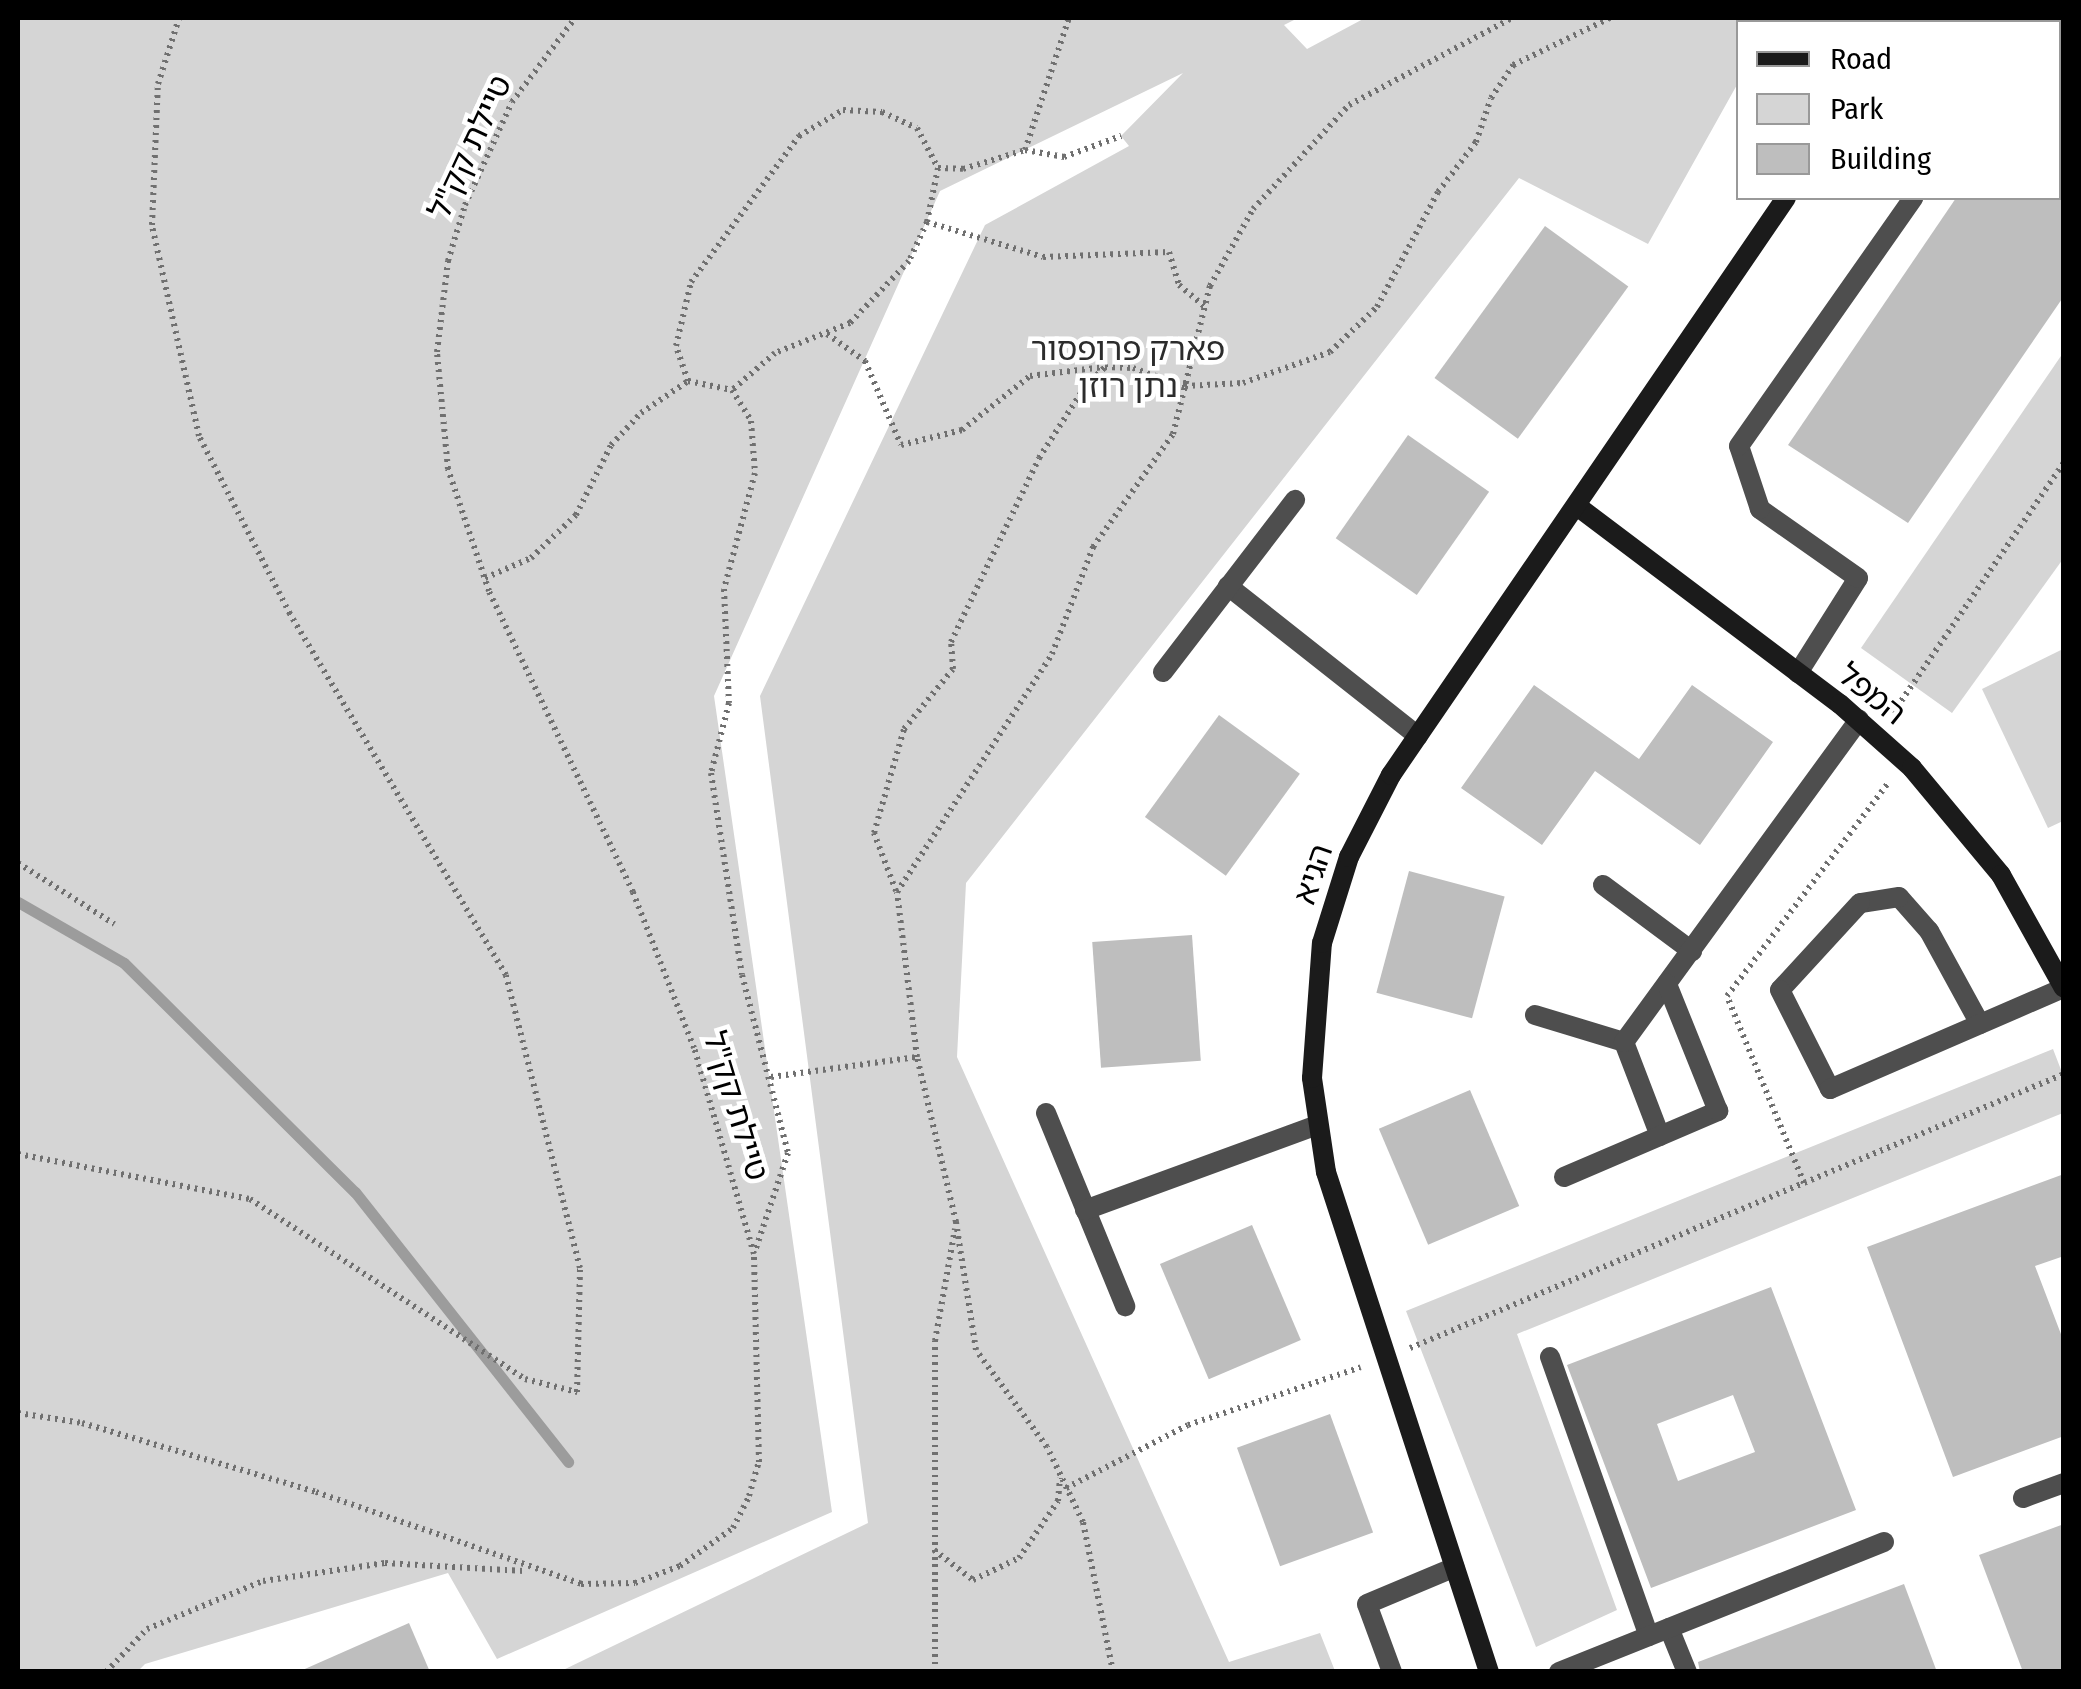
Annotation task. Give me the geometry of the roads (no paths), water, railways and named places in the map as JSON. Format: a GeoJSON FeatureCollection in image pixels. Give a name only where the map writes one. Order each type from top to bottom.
{"type":"FeatureCollection","features":[{"type":"Feature","properties":{"kind":"street","name":"הגיא"},"geometry":{"type":"LineString","coordinates":[[1489,1672],[1339,1222],[1316,1125],[1311,1032],[1322,943],[1368,815],[1785,200]]}},
{"type":"Feature","properties":{"kind":"street","name":"המפל"},"geometry":{"type":"LineString","coordinates":[[1577,506],[1877,736],[1974,838],[2026,914],[2064,988]]}},
{"type":"Feature","properties":{"kind":"lane"},"geometry":{"type":"LineString","coordinates":[[1798,674],[1858,578],[1760,509],[1739,446],[1913,200]]}},
{"type":"Feature","properties":{"kind":"lane"},"geometry":{"type":"LineString","coordinates":[[1163,672],[1295,500]]}},
{"type":"Feature","properties":{"kind":"lane"},"geometry":{"type":"LineString","coordinates":[[1228,586],[1418,736]]}},
{"type":"Feature","properties":{"kind":"lane"},"geometry":{"type":"LineString","coordinates":[[1624,1042],[1859,720]]}},
{"type":"Feature","properties":{"kind":"lane"},"geometry":{"type":"LineString","coordinates":[[1602,885],[1692,951]]}},
{"type":"Feature","properties":{"kind":"lane"},"geometry":{"type":"LineString","coordinates":[[1980,1024],[1929,931],[1898,898],[1860,904],[1780,990],[1830,1090],[2064,988]]}},
{"type":"Feature","properties":{"kind":"lane"},"geometry":{"type":"LineString","coordinates":[[1564,1177],[1718,1111],[1667,984]]}},
{"type":"Feature","properties":{"kind":"lane"},"geometry":{"type":"LineString","coordinates":[[1535,1015],[1624,1042]]}},
{"type":"Feature","properties":{"kind":"lane"},"geometry":{"type":"LineString","coordinates":[[1624,1042],[1660,1136]]}},
{"type":"Feature","properties":{"kind":"lane"},"geometry":{"type":"LineString","coordinates":[[1046,1113],[1124,1306]]}},
{"type":"Feature","properties":{"kind":"lane"},"geometry":{"type":"LineString","coordinates":[[1086,1210],[1316,1125]]}},
{"type":"Feature","properties":{"kind":"lane"},"geometry":{"type":"LineString","coordinates":[[1550,1357],[1649,1636]]}},
{"type":"Feature","properties":{"kind":"lane"},"geometry":{"type":"LineString","coordinates":[[2023,1498],[2064,1483]]}},
{"type":"Feature","properties":{"kind":"lane"},"geometry":{"type":"LineString","coordinates":[[1559,1672],[1884,1542]]}},
{"type":"Feature","properties":{"kind":"lane"},"geometry":{"type":"LineString","coordinates":[[1392,1672],[1367,1604],[1455,1567]]}},
{"type":"Feature","properties":{"kind":"lane"},"geometry":{"type":"LineString","coordinates":[[1670,1628],[1687,1672]]}},
{"type":"Feature","properties":{"kind":"waterway"},"geometry":{"type":"LineString","coordinates":[[18,902],[124,963],[355,1192],[568,1462]]}},
{"type":"Feature","properties":{"kind":"park label","name":"פארק פרופסור נתן רוזן"},"geometry":{"type":"Point","coordinates":[1128,368]}}]}
